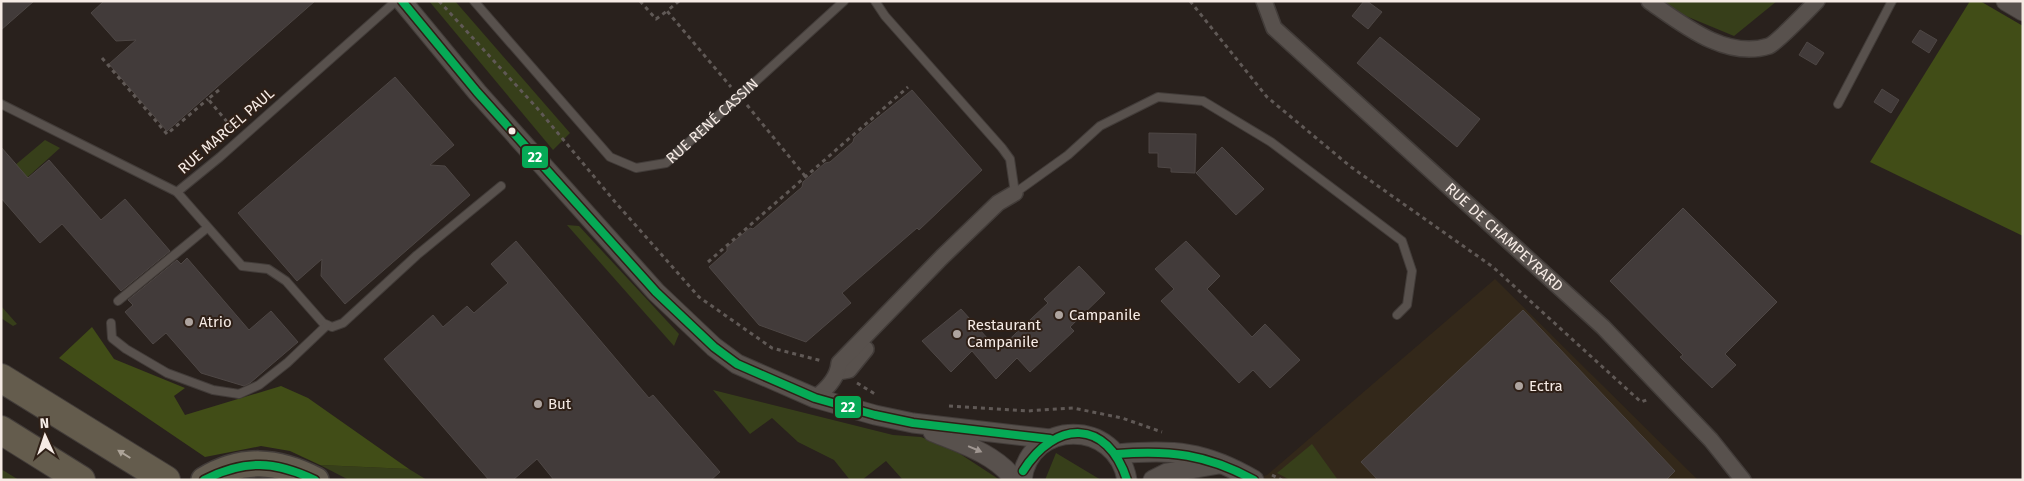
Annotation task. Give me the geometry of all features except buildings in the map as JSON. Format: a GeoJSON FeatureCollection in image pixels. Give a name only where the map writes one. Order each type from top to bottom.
{"type":"FeatureCollection","features":[{"type":"Feature","properties":{"kind":"highway"},"geometry":{"type":"LineString","coordinates":[[1,378],[166,480]]}},
{"type":"Feature","properties":{"kind":"highway"},"geometry":{"type":"LineString","coordinates":[[1,430],[81,480]]}},
{"type":"Feature","properties":{"kind":"highway"},"geometry":{"type":"LineString","coordinates":[[204,480],[234,465],[260,464],[282,466],[316,480]]}},
{"type":"Feature","properties":{"kind":"street"},"geometry":{"type":"LineString","coordinates":[[402,1],[477,92],[656,292],[714,347],[737,364],[816,398],[875,415],[914,423],[1050,439]]}},
{"type":"Feature","properties":{"kind":"street","name":"RUE DE CHAMPEYRARD"},"geometry":{"type":"LineString","coordinates":[[1264,1],[1274,28],[1287,42],[1603,327],[1711,440],[1743,480]]}},
{"type":"Feature","properties":{"kind":"street"},"geometry":{"type":"LineString","coordinates":[[1649,1],[1676,20],[1719,44],[1744,50],[1770,46],[1817,1]]}},
{"type":"Feature","properties":{"kind":"street"},"geometry":{"type":"LineString","coordinates":[[2006,1],[2023,11]]}},
{"type":"Feature","properties":{"kind":"street"},"geometry":{"type":"LineString","coordinates":[[816,398],[824,391],[838,372],[839,364],[942,257],[998,203],[1015,193]]}},
{"type":"Feature","properties":{"kind":"street"},"geometry":{"type":"LineString","coordinates":[[914,423],[984,453],[1009,472],[1015,480]]}},
{"type":"Feature","properties":{"kind":"street"},"geometry":{"type":"LineString","coordinates":[[1022,480],[1029,459],[1038,448],[1050,439],[1064,434],[1079,433],[1094,437],[1107,444],[1118,454],[1125,469],[1127,480]]}},
{"type":"Feature","properties":{"kind":"street"},"geometry":{"type":"LineString","coordinates":[[1118,454],[1164,451],[1192,454],[1223,464],[1254,480]]}},
{"type":"Feature","properties":{"kind":"street"},"geometry":{"type":"LineString","coordinates":[[1153,480],[1166,473],[1223,464]]}},
{"type":"Feature","properties":{"kind":"lane","name":"RUE MARCEL PAUL"},"geometry":{"type":"LineString","coordinates":[[1,104],[177,192],[220,157],[396,1]]}},
{"type":"Feature","properties":{"kind":"lane","name":"RUE RENÉ CASSIN"},"geometry":{"type":"LineString","coordinates":[[474,1],[610,157],[636,168],[666,163],[844,1]]}},
{"type":"Feature","properties":{"kind":"lane"},"geometry":{"type":"LineString","coordinates":[[875,1],[885,16],[1002,148],[1010,159],[1015,193],[1068,154],[1100,126],[1158,97],[1203,102],[1270,142],[1402,241],[1412,271],[1407,304],[1397,315]]}},
{"type":"Feature","properties":{"kind":"lane"},"geometry":{"type":"LineString","coordinates":[[1838,104],[1892,1]]}},
{"type":"Feature","properties":{"kind":"lane"},"geometry":{"type":"LineString","coordinates":[[177,192],[242,266],[268,269],[286,281],[327,325],[332,327],[343,323],[417,255],[501,186]]}},
{"type":"Feature","properties":{"kind":"lane"},"geometry":{"type":"LineString","coordinates":[[118,301],[207,228]]}},
{"type":"Feature","properties":{"kind":"lane"},"geometry":{"type":"LineString","coordinates":[[110,323],[112,338],[126,349],[167,373],[213,390],[239,394],[259,385],[280,369],[327,325]]}},
{"type":"Feature","properties":{"kind":"path"},"geometry":{"type":"LineString","coordinates":[[439,1],[574,149],[699,297],[772,348],[821,360]]}},
{"type":"Feature","properties":{"kind":"path"},"geometry":{"type":"LineString","coordinates":[[640,1],[656,19],[667,11]]}},
{"type":"Feature","properties":{"kind":"path"},"geometry":{"type":"LineString","coordinates":[[1190,1],[1268,97],[1344,160],[1493,267],[1641,402],[1666,394]]}},
{"type":"Feature","properties":{"kind":"path"},"geometry":{"type":"LineString","coordinates":[[102,58],[166,134],[219,90]]}},
{"type":"Feature","properties":{"kind":"path"},"geometry":{"type":"LineString","coordinates":[[708,262],[908,87]]}},
{"type":"Feature","properties":{"kind":"path"},"geometry":{"type":"LineString","coordinates":[[208,99],[235,131]]}},
{"type":"Feature","properties":{"kind":"shaded area","name":"Ectra"},"geometry":{"type":"Polygon","coordinates":[[[1495,279],[1698,480],[1252,480],[1267,475],[1495,279]]]}},
{"type":"Feature","properties":{"kind":"green space"},"geometry":{"type":"Polygon","coordinates":[[[429,1],[455,1],[570,133],[553,150],[429,1]]]}},
{"type":"Feature","properties":{"kind":"green space"},"geometry":{"type":"Polygon","coordinates":[[[1664,1],[1777,1],[1734,36],[1681,14],[1664,1]]]}},
{"type":"Feature","properties":{"kind":"green space"},"geometry":{"type":"Polygon","coordinates":[[[1970,1],[1980,1],[2023,26],[2023,236],[1870,162],[1970,1]]]}},
{"type":"Feature","properties":{"kind":"green space"},"geometry":{"type":"Polygon","coordinates":[[[45,140],[60,148],[1,201],[1,177],[45,140]]]}},
{"type":"Feature","properties":{"kind":"green space"},"geometry":{"type":"Polygon","coordinates":[[[567,225],[579,226],[679,334],[674,346],[567,225]]]}},
{"type":"Feature","properties":{"kind":"green space"},"geometry":{"type":"Polygon","coordinates":[[[1,306],[17,324],[13,326],[1,318],[1,306]]]}},
{"type":"Feature","properties":{"kind":"green space"},"geometry":{"type":"Polygon","coordinates":[[[92,327],[114,359],[185,388],[174,396],[185,415],[281,386],[308,398],[409,469],[320,465],[290,451],[261,446],[205,457],[59,358],[92,327]]]}},
{"type":"Feature","properties":{"kind":"green space"},"geometry":{"type":"Polygon","coordinates":[[[713,390],[893,435],[921,437],[951,448],[1000,480],[903,480],[886,461],[862,480],[850,480],[834,460],[798,442],[772,418],[750,434],[713,390]]]}},
{"type":"Feature","properties":{"kind":"green space"},"geometry":{"type":"Polygon","coordinates":[[[1312,444],[1338,480],[1290,480],[1277,473],[1312,444]]]}},
{"type":"Feature","properties":{"kind":"green space"},"geometry":{"type":"Polygon","coordinates":[[[1056,453],[1101,480],[1045,480],[1056,453]]]}},
{"type":"Feature","properties":{"kind":"green space"},"geometry":{"type":"Polygon","coordinates":[[[320,465],[409,469],[427,480],[349,480],[320,465]]]}},
{"type":"Feature","properties":{"kind":"green space"},"geometry":{"type":"Polygon","coordinates":[[[1,469],[19,480],[1,480],[1,469]]]}},
{"type":"Feature","properties":{"kind":"transit line","name":"22"},"geometry":{"type":"LineString","coordinates":[[402,1],[477,92],[656,292],[714,347],[737,364],[815,398],[875,415],[913,423],[1050,439]]}},
{"type":"Feature","properties":{"kind":"transit line","name":"22"},"geometry":{"type":"LineString","coordinates":[[1023,471],[1036,454],[1050,442],[1065,435],[1080,433],[1094,436],[1107,445],[1118,460],[1127,480]]}},
{"type":"Feature","properties":{"kind":"transit line","name":"22"},"geometry":{"type":"LineString","coordinates":[[1117,454],[1154,453],[1204,459],[1237,471],[1254,480]]}},
{"type":"Feature","properties":{"kind":"transit line","name":"22"},"geometry":{"type":"LineString","coordinates":[[204,480],[233,468],[260,465],[287,469],[315,480]]}},
{"type":"Feature","properties":{"kind":"place","name":"Campanile"},"geometry":{"type":"Point","coordinates":[1059,315]}},
{"type":"Feature","properties":{"kind":"place","name":"Atrio"},"geometry":{"type":"Point","coordinates":[189,322]}},
{"type":"Feature","properties":{"kind":"place","name":"Restaurant Campanile"},"geometry":{"type":"Point","coordinates":[957,334]}},
{"type":"Feature","properties":{"kind":"place","name":"Ectra"},"geometry":{"type":"Point","coordinates":[1519,386]}},
{"type":"Feature","properties":{"kind":"place","name":"But"},"geometry":{"type":"Point","coordinates":[538,404]}}]}
